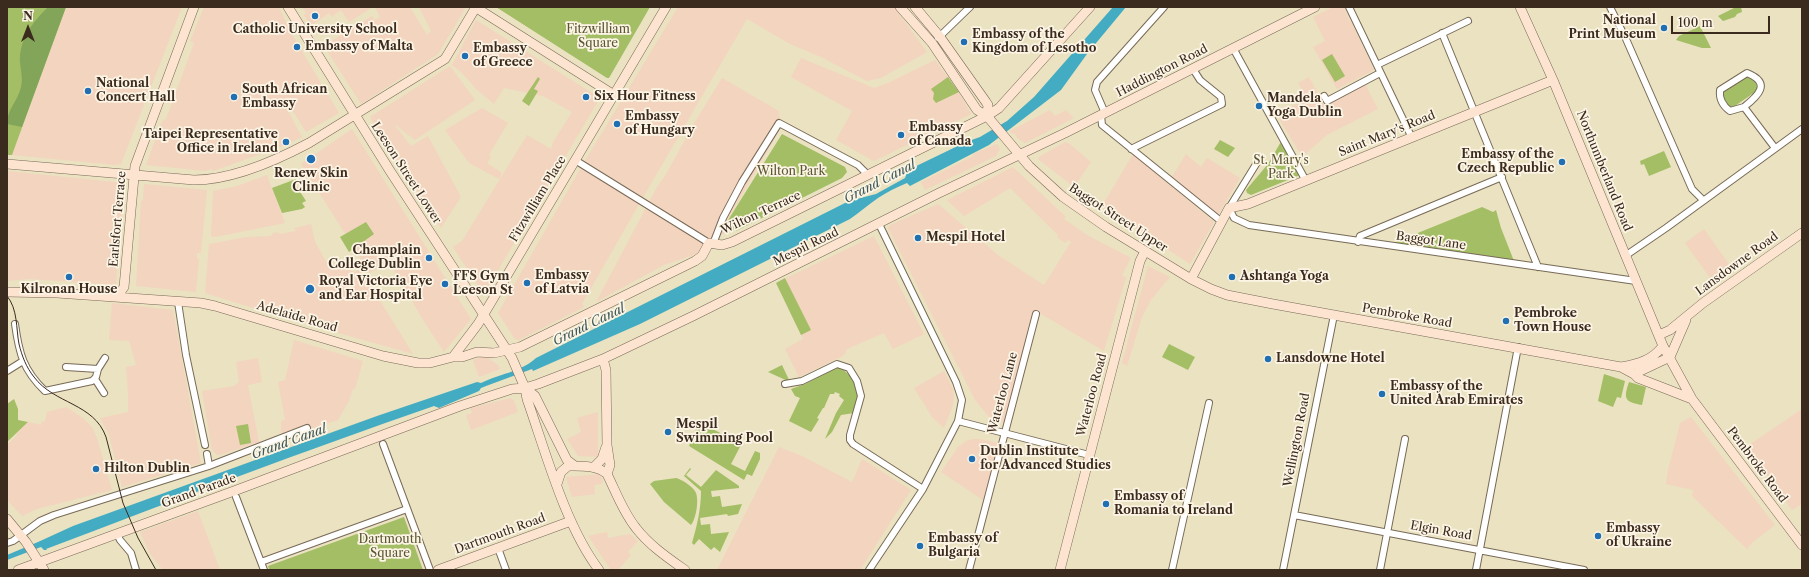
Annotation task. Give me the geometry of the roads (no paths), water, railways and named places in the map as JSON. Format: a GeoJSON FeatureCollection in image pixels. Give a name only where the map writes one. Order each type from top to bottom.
{"type":"FeatureCollection","features":[{"type":"Feature","properties":{"kind":"main road","name":"Earlsfort Terrace"},"geometry":{"type":"LineString","coordinates":[[124,287],[133,174],[135,166],[194,7]]}},
{"type":"Feature","properties":{"kind":"main road","name":"Leeson Street Lower"},"geometry":{"type":"LineString","coordinates":[[288,7],[355,115],[510,356],[524,384]]}},
{"type":"Feature","properties":{"kind":"main road"},"geometry":{"type":"LineString","coordinates":[[7,164],[194,180],[216,178],[244,170],[292,152],[445,59],[476,7],[614,95]]}},
{"type":"Feature","properties":{"kind":"main road","name":"Fitzwilliam Place"},"geometry":{"type":"LineString","coordinates":[[483,315],[666,7]]}},
{"type":"Feature","properties":{"kind":"main road","name":"Baggot Street Upper"},"geometry":{"type":"LineString","coordinates":[[900,7],[932,42],[977,110],[990,120],[1029,166],[1067,201],[1106,228],[1191,279]]}},
{"type":"Feature","properties":{"kind":"main road"},"geometry":{"type":"LineString","coordinates":[[915,7],[940,37],[988,105],[990,120]]}},
{"type":"Feature","properties":{"kind":"main road","name":"Wilton Terrace"},"geometry":{"type":"LineString","coordinates":[[510,356],[525,345],[542,336],[698,259],[711,244],[722,245],[732,242],[867,174],[990,120],[999,108],[1090,7]]}},
{"type":"Feature","properties":{"kind":"main road","name":"Haddington Road"},"geometry":{"type":"LineString","coordinates":[[1019,155],[1316,7]]}},
{"type":"Feature","properties":{"kind":"main road","name":"Northumberland Road"},"geometry":{"type":"LineString","coordinates":[[1520,7],[1553,80],[1663,346]]}},
{"type":"Feature","properties":{"kind":"main road","name":"Saint Mary's Road"},"geometry":{"type":"LineString","coordinates":[[1229,208],[1248,204],[1553,80]]}},
{"type":"Feature","properties":{"kind":"main road","name":"Mespil Road"},"geometry":{"type":"LineString","coordinates":[[524,384],[603,359],[1019,155]]}},
{"type":"Feature","properties":{"kind":"main road"},"geometry":{"type":"LineString","coordinates":[[1191,279],[1218,220],[1229,208]]}},
{"type":"Feature","properties":{"kind":"main road","name":"Lansdowne Road"},"geometry":{"type":"LineString","coordinates":[[1659,335],[1670,330],[1688,317],[1703,303],[1802,233]]}},
{"type":"Feature","properties":{"kind":"main road","name":"Waterloo Road"},"geometry":{"type":"LineString","coordinates":[[1060,570],[1140,261],[1145,251]]}},
{"type":"Feature","properties":{"kind":"main road","name":"Pembroke Road"},"geometry":{"type":"LineString","coordinates":[[1191,279],[1227,294],[1621,367],[1638,378],[1692,399]]}},
{"type":"Feature","properties":{"kind":"main road"},"geometry":{"type":"LineString","coordinates":[[117,297],[124,287],[132,298]]}},
{"type":"Feature","properties":{"kind":"main road","name":"Adelaide Road"},"geometry":{"type":"LineString","coordinates":[[7,292],[38,292],[132,298],[215,306],[398,359],[430,363],[453,357],[462,357],[477,352],[510,356]]}},
{"type":"Feature","properties":{"kind":"main road"},"geometry":{"type":"LineString","coordinates":[[453,357],[483,315]]}},
{"type":"Feature","properties":{"kind":"main road","name":"Lansdowne Road"},"geometry":{"type":"LineString","coordinates":[[1670,357],[1688,317]]}},
{"type":"Feature","properties":{"kind":"main road","name":"Adelaide Road"},"geometry":{"type":"LineString","coordinates":[[463,344],[477,352]]}},
{"type":"Feature","properties":{"kind":"main road","name":"Pembroke Road"},"geometry":{"type":"LineString","coordinates":[[1621,367],[1641,364],[1653,356],[1663,346],[1692,399],[1802,545]]}},
{"type":"Feature","properties":{"kind":"main road"},"geometry":{"type":"LineString","coordinates":[[1634,374],[1670,357]]}},
{"type":"Feature","properties":{"kind":"main road"},"geometry":{"type":"LineString","coordinates":[[603,359],[606,370],[607,445],[610,465],[607,474]]}},
{"type":"Feature","properties":{"kind":"main road"},"geometry":{"type":"LineString","coordinates":[[524,384],[535,396],[567,460],[575,466]]}},
{"type":"Feature","properties":{"kind":"main road"},"geometry":{"type":"LineString","coordinates":[[524,384],[527,400],[571,521],[590,558],[600,570]]}},
{"type":"Feature","properties":{"kind":"main road","name":"Grand Parade"},"geometry":{"type":"LineString","coordinates":[[18,570],[42,566],[117,534],[460,406],[524,384]]}},
{"type":"Feature","properties":{"kind":"main road"},"geometry":{"type":"LineString","coordinates":[[594,467],[602,459],[607,445]]}},
{"type":"Feature","properties":{"kind":"main road"},"geometry":{"type":"LineString","coordinates":[[557,484],[558,479],[568,466],[594,467],[607,474],[618,499],[636,529],[646,539],[685,570]]}},
{"type":"Feature","properties":{"kind":"main road"},"geometry":{"type":"LineString","coordinates":[[7,519],[24,538],[42,566]]}},
{"type":"Feature","properties":{"kind":"main road","name":"Dartmouth Road"},"geometry":{"type":"LineString","coordinates":[[438,570],[571,521]]}},
{"type":"Feature","properties":{"kind":"street"},"geometry":{"type":"LineString","coordinates":[[932,42],[940,37],[970,7]]}},
{"type":"Feature","properties":{"kind":"street"},"geometry":{"type":"LineString","coordinates":[[1164,7],[1097,82],[1095,90],[1103,114],[1102,125],[1218,220]]}},
{"type":"Feature","properties":{"kind":"street"},"geometry":{"type":"LineString","coordinates":[[1349,7],[1412,138]]}},
{"type":"Feature","properties":{"kind":"street"},"geometry":{"type":"LineString","coordinates":[[1610,7],[1626,39],[1692,189],[1703,200]]}},
{"type":"Feature","properties":{"kind":"street"},"geometry":{"type":"LineString","coordinates":[[1377,64],[1468,22]]}},
{"type":"Feature","properties":{"kind":"street"},"geometry":{"type":"LineString","coordinates":[[1442,34],[1538,267]]}},
{"type":"Feature","properties":{"kind":"street"},"geometry":{"type":"LineString","coordinates":[[1233,48],[1306,181]]}},
{"type":"Feature","properties":{"kind":"street"},"geometry":{"type":"LineString","coordinates":[[1131,149],[1222,104],[1221,97],[1200,80],[1193,69]]}},
{"type":"Feature","properties":{"kind":"street"},"geometry":{"type":"LineString","coordinates":[[1324,96],[1327,101],[1380,73]]}},
{"type":"Feature","properties":{"kind":"street"},"geometry":{"type":"LineString","coordinates":[[1747,73],[1756,77],[1760,87],[1759,95],[1744,107],[1730,111],[1725,107],[1719,96],[1720,90],[1747,73]]}},
{"type":"Feature","properties":{"kind":"street"},"geometry":{"type":"LineString","coordinates":[[1744,107],[1775,148]]}},
{"type":"Feature","properties":{"kind":"street"},"geometry":{"type":"LineString","coordinates":[[575,160],[711,244],[723,218],[779,123],[858,165],[867,174]]}},
{"type":"Feature","properties":{"kind":"street"},"geometry":{"type":"LineString","coordinates":[[1625,256],[1802,129]]}},
{"type":"Feature","properties":{"kind":"street"},"geometry":{"type":"LineString","coordinates":[[1229,208],[1258,161]]}},
{"type":"Feature","properties":{"kind":"street"},"geometry":{"type":"LineString","coordinates":[[1358,242],[1360,236],[1502,177]]}},
{"type":"Feature","properties":{"kind":"street","name":"Baggot Lane"},"geometry":{"type":"LineString","coordinates":[[1229,208],[1234,218],[1249,225],[1358,242],[1636,281]]}},
{"type":"Feature","properties":{"kind":"street"},"geometry":{"type":"LineString","coordinates":[[869,570],[923,489],[958,421],[962,406],[961,393],[879,224]]}},
{"type":"Feature","properties":{"kind":"street"},"geometry":{"type":"LineString","coordinates":[[178,302],[186,355],[205,445]]}},
{"type":"Feature","properties":{"kind":"street","name":"Waterloo Lane"},"geometry":{"type":"LineString","coordinates":[[968,570],[1036,314]]}},
{"type":"Feature","properties":{"kind":"street","name":"Wellington Road"},"geometry":{"type":"LineString","coordinates":[[1283,570],[1334,315]]}},
{"type":"Feature","properties":{"kind":"street"},"geometry":{"type":"LineString","coordinates":[[15,324],[23,361],[31,376],[45,391],[95,379]]}},
{"type":"Feature","properties":{"kind":"street"},"geometry":{"type":"LineString","coordinates":[[1476,570],[1518,347]]}},
{"type":"Feature","properties":{"kind":"street"},"geometry":{"type":"LineString","coordinates":[[104,393],[95,379],[98,368],[105,358]]}},
{"type":"Feature","properties":{"kind":"street"},"geometry":{"type":"LineString","coordinates":[[7,371],[23,361]]}},
{"type":"Feature","properties":{"kind":"street"},"geometry":{"type":"LineString","coordinates":[[785,384],[795,383],[837,364],[849,368],[857,381],[862,396],[850,435],[850,440],[853,444],[923,489]]}},
{"type":"Feature","properties":{"kind":"street"},"geometry":{"type":"LineString","coordinates":[[66,366],[98,368]]}},
{"type":"Feature","properties":{"kind":"street"},"geometry":{"type":"LineString","coordinates":[[1172,570],[1209,403]]}},
{"type":"Feature","properties":{"kind":"street"},"geometry":{"type":"LineString","coordinates":[[958,421],[1089,455]]}},
{"type":"Feature","properties":{"kind":"street"},"geometry":{"type":"LineString","coordinates":[[7,543],[24,538],[40,521],[54,515],[209,466],[307,428]]}},
{"type":"Feature","properties":{"kind":"street"},"geometry":{"type":"LineString","coordinates":[[1380,570],[1405,439]]}},
{"type":"Feature","properties":{"kind":"street"},"geometry":{"type":"LineString","coordinates":[[383,444],[430,570]]}},
{"type":"Feature","properties":{"kind":"street"},"geometry":{"type":"LineString","coordinates":[[207,454],[209,466]]}},
{"type":"Feature","properties":{"kind":"street"},"geometry":{"type":"LineString","coordinates":[[236,497],[264,570]]}},
{"type":"Feature","properties":{"kind":"street"},"geometry":{"type":"LineString","coordinates":[[261,562],[407,509]]}},
{"type":"Feature","properties":{"kind":"street","name":"Elgin Road"},"geometry":{"type":"LineString","coordinates":[[1294,515],[1584,570]]}},
{"type":"Feature","properties":{"kind":"street"},"geometry":{"type":"LineString","coordinates":[[117,534],[131,553],[136,570]]}},
{"type":"Feature","properties":{"kind":"street"},"geometry":{"type":"LineString","coordinates":[[498,548],[506,570]]}},
{"type":"Feature","properties":{"kind":"water"},"geometry":{"type":"Polygon","coordinates":[[[1113,7],[1126,7],[1087,54],[1061,90],[989,145],[910,186],[907,183],[892,190],[878,198],[850,219],[640,324],[533,371],[532,369],[481,388],[479,391],[439,408],[434,406],[337,440],[46,549],[47,550],[44,550],[41,547],[7,560],[7,555],[73,526],[377,416],[517,370],[524,367],[536,358],[849,201],[876,194],[905,178],[908,170],[966,142],[980,137],[1007,121],[1034,97],[1113,7]]]}},
{"type":"Feature","properties":{"kind":"tram line"},"geometry":{"type":"LineString","coordinates":[[7,296],[11,301],[15,313],[21,353],[31,373],[42,386],[83,410],[92,417],[100,426],[106,437],[123,503],[138,538],[156,570]]}},
{"type":"Feature","properties":{"kind":"place","name":"Catholic University School"},"geometry":{"type":"Point","coordinates":[315,16]}},
{"type":"Feature","properties":{"kind":"place","name":"National Print Museum"},"geometry":{"type":"Point","coordinates":[1664,28]}},
{"type":"Feature","properties":{"kind":"place","name":"Embassy of the Kingdom of Lesotho"},"geometry":{"type":"Point","coordinates":[964,42]}},
{"type":"Feature","properties":{"kind":"place","name":"Embassy of Malta"},"geometry":{"type":"Point","coordinates":[297,47]}},
{"type":"Feature","properties":{"kind":"place","name":"Embassy of Greece"},"geometry":{"type":"Point","coordinates":[465,56]}},
{"type":"Feature","properties":{"kind":"place","name":"National Concert Hall"},"geometry":{"type":"Point","coordinates":[88,91]}},
{"type":"Feature","properties":{"kind":"place","name":"South African Embassy"},"geometry":{"type":"Point","coordinates":[234,97]}},
{"type":"Feature","properties":{"kind":"place","name":"Six Hour Fitness"},"geometry":{"type":"Point","coordinates":[586,97]}},
{"type":"Feature","properties":{"kind":"place","name":"Mandela Yoga Dublin"},"geometry":{"type":"Point","coordinates":[1259,106]}},
{"type":"Feature","properties":{"kind":"place","name":"Embassy of Hungary"},"geometry":{"type":"Point","coordinates":[617,124]}},
{"type":"Feature","properties":{"kind":"place","name":"Embassy of Canada"},"geometry":{"type":"Point","coordinates":[901,135]}},
{"type":"Feature","properties":{"kind":"place","name":"Taipei Representative Office in Ireland"},"geometry":{"type":"Point","coordinates":[286,142]}},
{"type":"Feature","properties":{"kind":"place","name":"Renew Skin Clinic"},"geometry":{"type":"Point","coordinates":[311,159]}},
{"type":"Feature","properties":{"kind":"place","name":"Embassy of the Czech Republic"},"geometry":{"type":"Point","coordinates":[1562,162]}},
{"type":"Feature","properties":{"kind":"place","name":"Mespil Hotel"},"geometry":{"type":"Point","coordinates":[918,238]}},
{"type":"Feature","properties":{"kind":"place","name":"Champlain College Dublin"},"geometry":{"type":"Point","coordinates":[429,258]}},
{"type":"Feature","properties":{"kind":"place","name":"Kilronan House"},"geometry":{"type":"Point","coordinates":[69,277]}},
{"type":"Feature","properties":{"kind":"place","name":"Ashtanga Yoga"},"geometry":{"type":"Point","coordinates":[1232,277]}},
{"type":"Feature","properties":{"kind":"place","name":"Embassy of Latvia"},"geometry":{"type":"Point","coordinates":[527,283]}},
{"type":"Feature","properties":{"kind":"place","name":"FFS Gym Leeson St"},"geometry":{"type":"Point","coordinates":[445,284]}},
{"type":"Feature","properties":{"kind":"place","name":"Royal Victoria Eye and Ear Hospital"},"geometry":{"type":"Point","coordinates":[310,289]}},
{"type":"Feature","properties":{"kind":"place","name":"Pembroke Town House"},"geometry":{"type":"Point","coordinates":[1506,321]}},
{"type":"Feature","properties":{"kind":"place","name":"Lansdowne Hotel"},"geometry":{"type":"Point","coordinates":[1268,359]}},
{"type":"Feature","properties":{"kind":"place","name":"Embassy of the United Arab Emirates"},"geometry":{"type":"Point","coordinates":[1382,394]}},
{"type":"Feature","properties":{"kind":"place","name":"Mespil Swimming Pool"},"geometry":{"type":"Point","coordinates":[668,432]}},
{"type":"Feature","properties":{"kind":"place","name":"Dublin Institute for Advanced Studies"},"geometry":{"type":"Point","coordinates":[972,459]}},
{"type":"Feature","properties":{"kind":"place","name":"Hilton Dublin"},"geometry":{"type":"Point","coordinates":[96,469]}},
{"type":"Feature","properties":{"kind":"place","name":"Embassy of Romania to Ireland"},"geometry":{"type":"Point","coordinates":[1106,504]}},
{"type":"Feature","properties":{"kind":"place","name":"Embassy of Ukraine"},"geometry":{"type":"Point","coordinates":[1598,536]}},
{"type":"Feature","properties":{"kind":"place","name":"Embassy of Bulgaria"},"geometry":{"type":"Point","coordinates":[920,546]}},
{"type":"Feature","properties":{"kind":"park label","name":"Fitzwilliam Square"},"geometry":{"type":"Point","coordinates":[598,37]}},
{"type":"Feature","properties":{"kind":"park label","name":"St. Mary's Park"},"geometry":{"type":"Point","coordinates":[1281,168]}},
{"type":"Feature","properties":{"kind":"park label","name":"Wilton Park"},"geometry":{"type":"Point","coordinates":[791,172]}},
{"type":"Feature","properties":{"kind":"park label","name":"Dartmouth Square"},"geometry":{"type":"Point","coordinates":[390,547]}},
{"type":"Feature","properties":{"kind":"water label","name":"Grand Canal"},"geometry":{"type":"Point","coordinates":[880,182]}},
{"type":"Feature","properties":{"kind":"water label","name":"Grand Canal"},"geometry":{"type":"Point","coordinates":[589,325]}},
{"type":"Feature","properties":{"kind":"water label","name":"Grand Canal"},"geometry":{"type":"Point","coordinates":[289,442]}}]}
